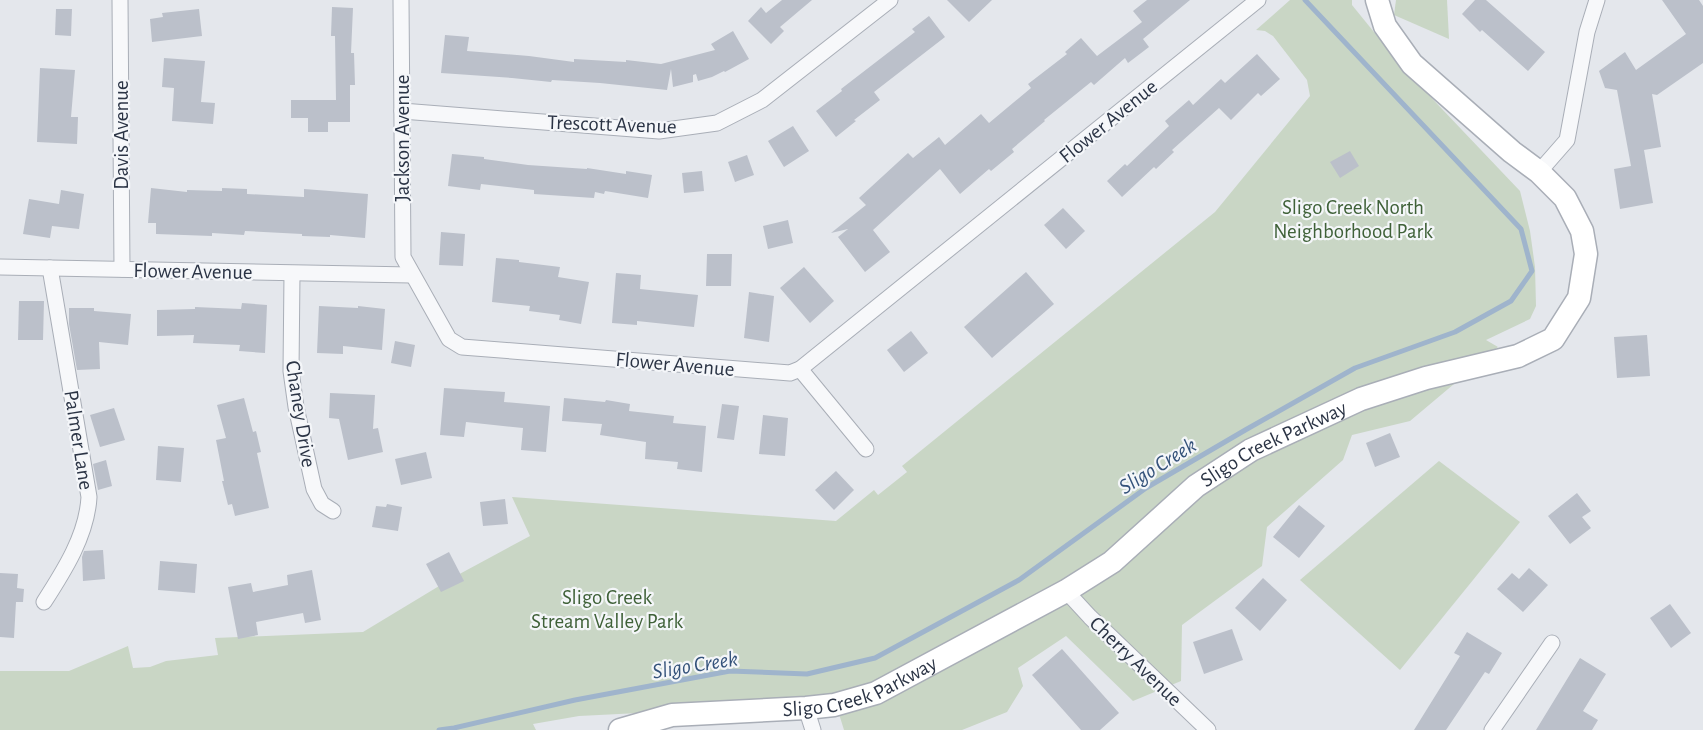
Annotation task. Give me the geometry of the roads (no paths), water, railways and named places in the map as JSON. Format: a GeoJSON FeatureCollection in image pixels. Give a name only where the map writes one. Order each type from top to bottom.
{"type":"FeatureCollection","features":[{"type":"Feature","properties":{"kind":"street","name":"Davis Avenue"},"geometry":{"type":"LineString","coordinates":[[120,0],[122,269]]}},
{"type":"Feature","properties":{"kind":"street","name":"Jackson Avenue"},"geometry":{"type":"LineString","coordinates":[[401,0],[403,257],[411,274]]}},
{"type":"Feature","properties":{"kind":"street","name":"Trescott Avenue"},"geometry":{"type":"LineString","coordinates":[[402,111],[658,130],[717,123],[762,100],[890,0]]}},
{"type":"Feature","properties":{"kind":"street","name":"Sligo Creek Parkway"},"geometry":{"type":"LineString","coordinates":[[620,730],[672,715],[834,705],[876,693],[1066,591],[1112,562],[1196,486],[1251,450],[1361,399],[1426,378],[1518,356],[1553,339],[1580,298],[1586,254],[1582,231],[1564,198],[1539,172],[1512,152],[1412,64],[1384,26],[1377,0]]}},
{"type":"Feature","properties":{"kind":"street"},"geometry":{"type":"LineString","coordinates":[[1539,172],[1567,140],[1587,32],[1597,0]]}},
{"type":"Feature","properties":{"kind":"street","name":"Flower Avenue"},"geometry":{"type":"LineString","coordinates":[[0,267],[292,274],[411,274],[449,339],[462,346],[790,373],[800,369],[1249,3]]}},
{"type":"Feature","properties":{"kind":"street","name":"Palmer Lane"},"geometry":{"type":"LineString","coordinates":[[44,602],[85,525],[89,497],[50,268]]}},
{"type":"Feature","properties":{"kind":"street","name":"Chaney Drive"},"geometry":{"type":"LineString","coordinates":[[292,274],[291,371],[296,407],[314,489],[322,504],[333,512]]}},
{"type":"Feature","properties":{"kind":"street"},"geometry":{"type":"LineString","coordinates":[[800,369],[866,449]]}},
{"type":"Feature","properties":{"kind":"street","name":"Cherry Avenue"},"geometry":{"type":"LineString","coordinates":[[1066,591],[1208,730]]}},
{"type":"Feature","properties":{"kind":"street"},"geometry":{"type":"LineString","coordinates":[[1492,730],[1552,643]]}},
{"type":"Feature","properties":{"kind":"street"},"geometry":{"type":"LineString","coordinates":[[806,708],[813,730]]}},
{"type":"Feature","properties":{"kind":"waterway","name":"Sligo Creek"},"geometry":{"type":"LineString","coordinates":[[439,730],[575,700],[730,671],[807,674],[875,658],[1019,580],[1146,488],[1355,368],[1455,332],[1511,301],[1532,271],[1521,229],[1305,0]]}},
{"type":"Feature","properties":{"kind":"park label","name":"Sligo Creek North Neighborhood Park"},"geometry":{"type":"Point","coordinates":[1353,219]}},
{"type":"Feature","properties":{"kind":"park label","name":"Sligo Creek Stream Valley Park"},"geometry":{"type":"Point","coordinates":[607,609]}}]}
